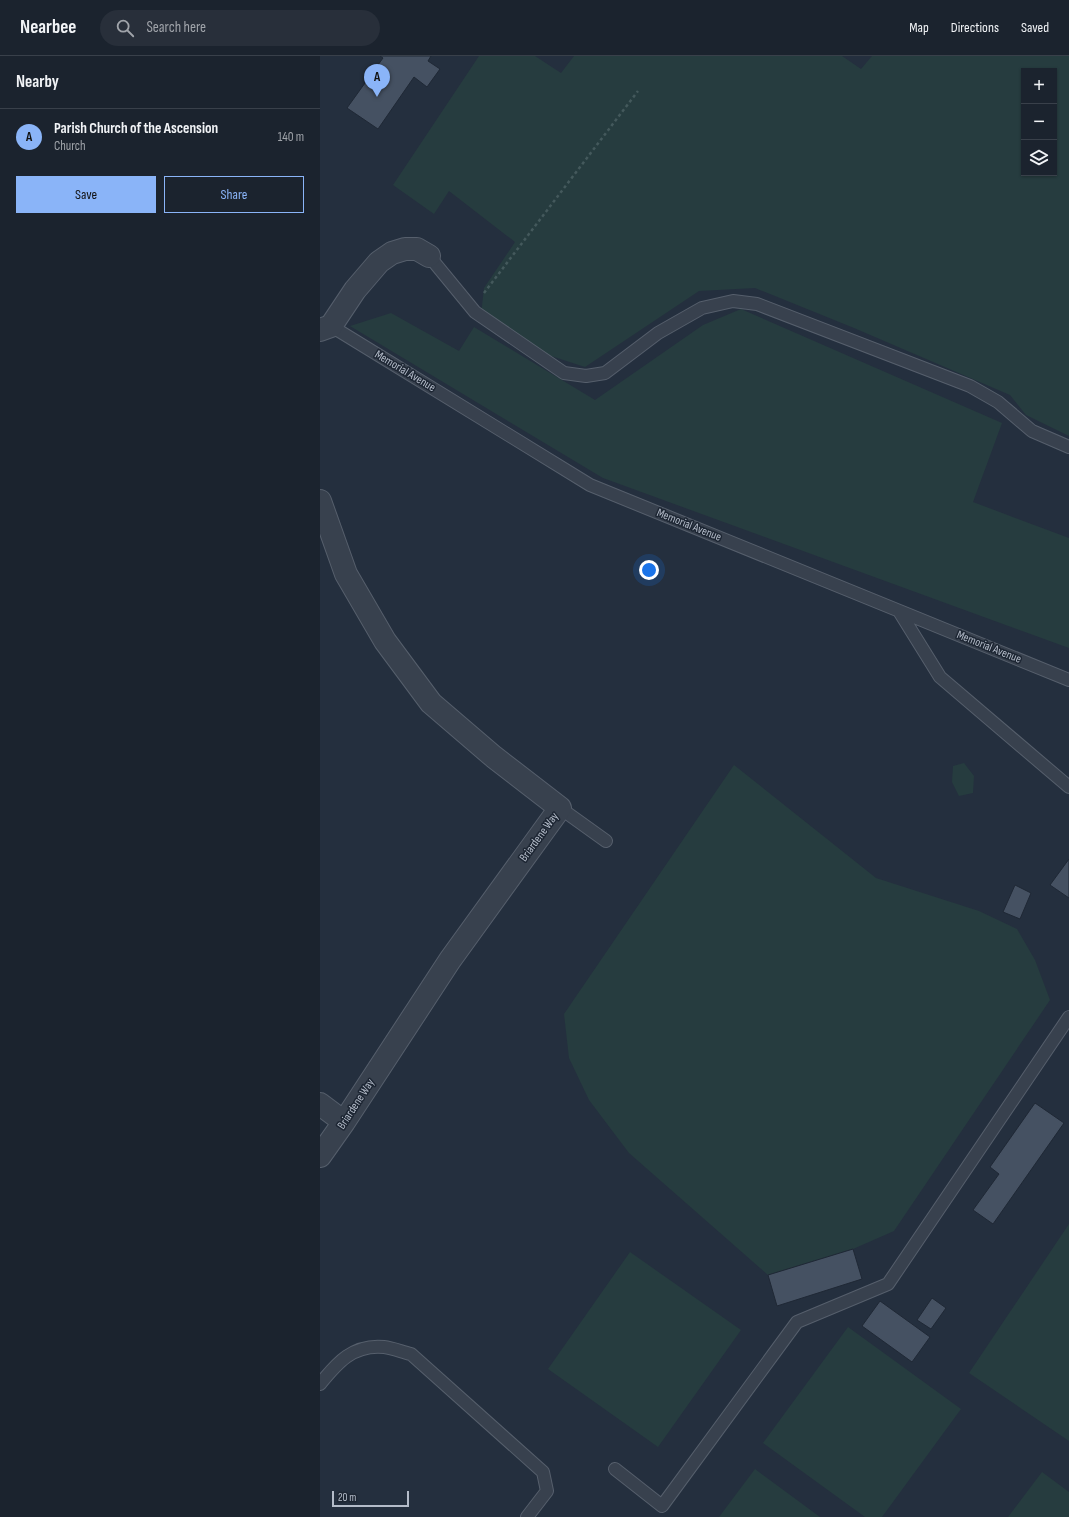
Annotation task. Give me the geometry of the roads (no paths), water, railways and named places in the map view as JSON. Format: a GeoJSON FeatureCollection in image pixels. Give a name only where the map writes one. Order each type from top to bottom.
{"type":"FeatureCollection","features":[{"type":"Feature","properties":{"kind":"street"},"geometry":{"type":"LineString","coordinates":[[325,328],[379,262],[392,253],[405,249],[417,249],[429,256]]}},
{"type":"Feature","properties":{"kind":"street","name":"Briardene Way"},"geometry":{"type":"LineString","coordinates":[[320,501],[346,574],[385,641],[431,703],[494,757],[560,808],[450,960],[344,1122],[320,1156]]}},
{"type":"Feature","properties":{"kind":"street"},"geometry":{"type":"LineString","coordinates":[[320,1104],[344,1122]]}},
{"type":"Feature","properties":{"kind":"lane"},"geometry":{"type":"LineString","coordinates":[[429,256],[472,308],[523,346],[564,373],[586,376],[605,373],[658,333],[702,308],[733,301],[758,304],[970,386],[998,402],[1032,430],[1069,447]]}},
{"type":"Feature","properties":{"kind":"lane","name":"Memorial Avenue"},"geometry":{"type":"LineString","coordinates":[[325,328],[590,485],[1069,680]]}},
{"type":"Feature","properties":{"kind":"lane"},"geometry":{"type":"LineString","coordinates":[[899,611],[940,677],[1069,787]]}},
{"type":"Feature","properties":{"kind":"lane"},"geometry":{"type":"LineString","coordinates":[[560,808],[606,841]]}},
{"type":"Feature","properties":{"kind":"lane"},"geometry":{"type":"LineString","coordinates":[[615,1469],[662,1506],[797,1322],[888,1284],[1069,1017]]}},
{"type":"Feature","properties":{"kind":"lane"},"geometry":{"type":"LineString","coordinates":[[320,1384],[337,1363],[358,1349],[383,1347],[411,1354],[543,1472],[547,1491],[527,1517]]}},
{"type":"Feature","properties":{"kind":"place","name":"Parish Church of the Ascension"},"geometry":{"type":"Point","coordinates":[377,97]}}]}
